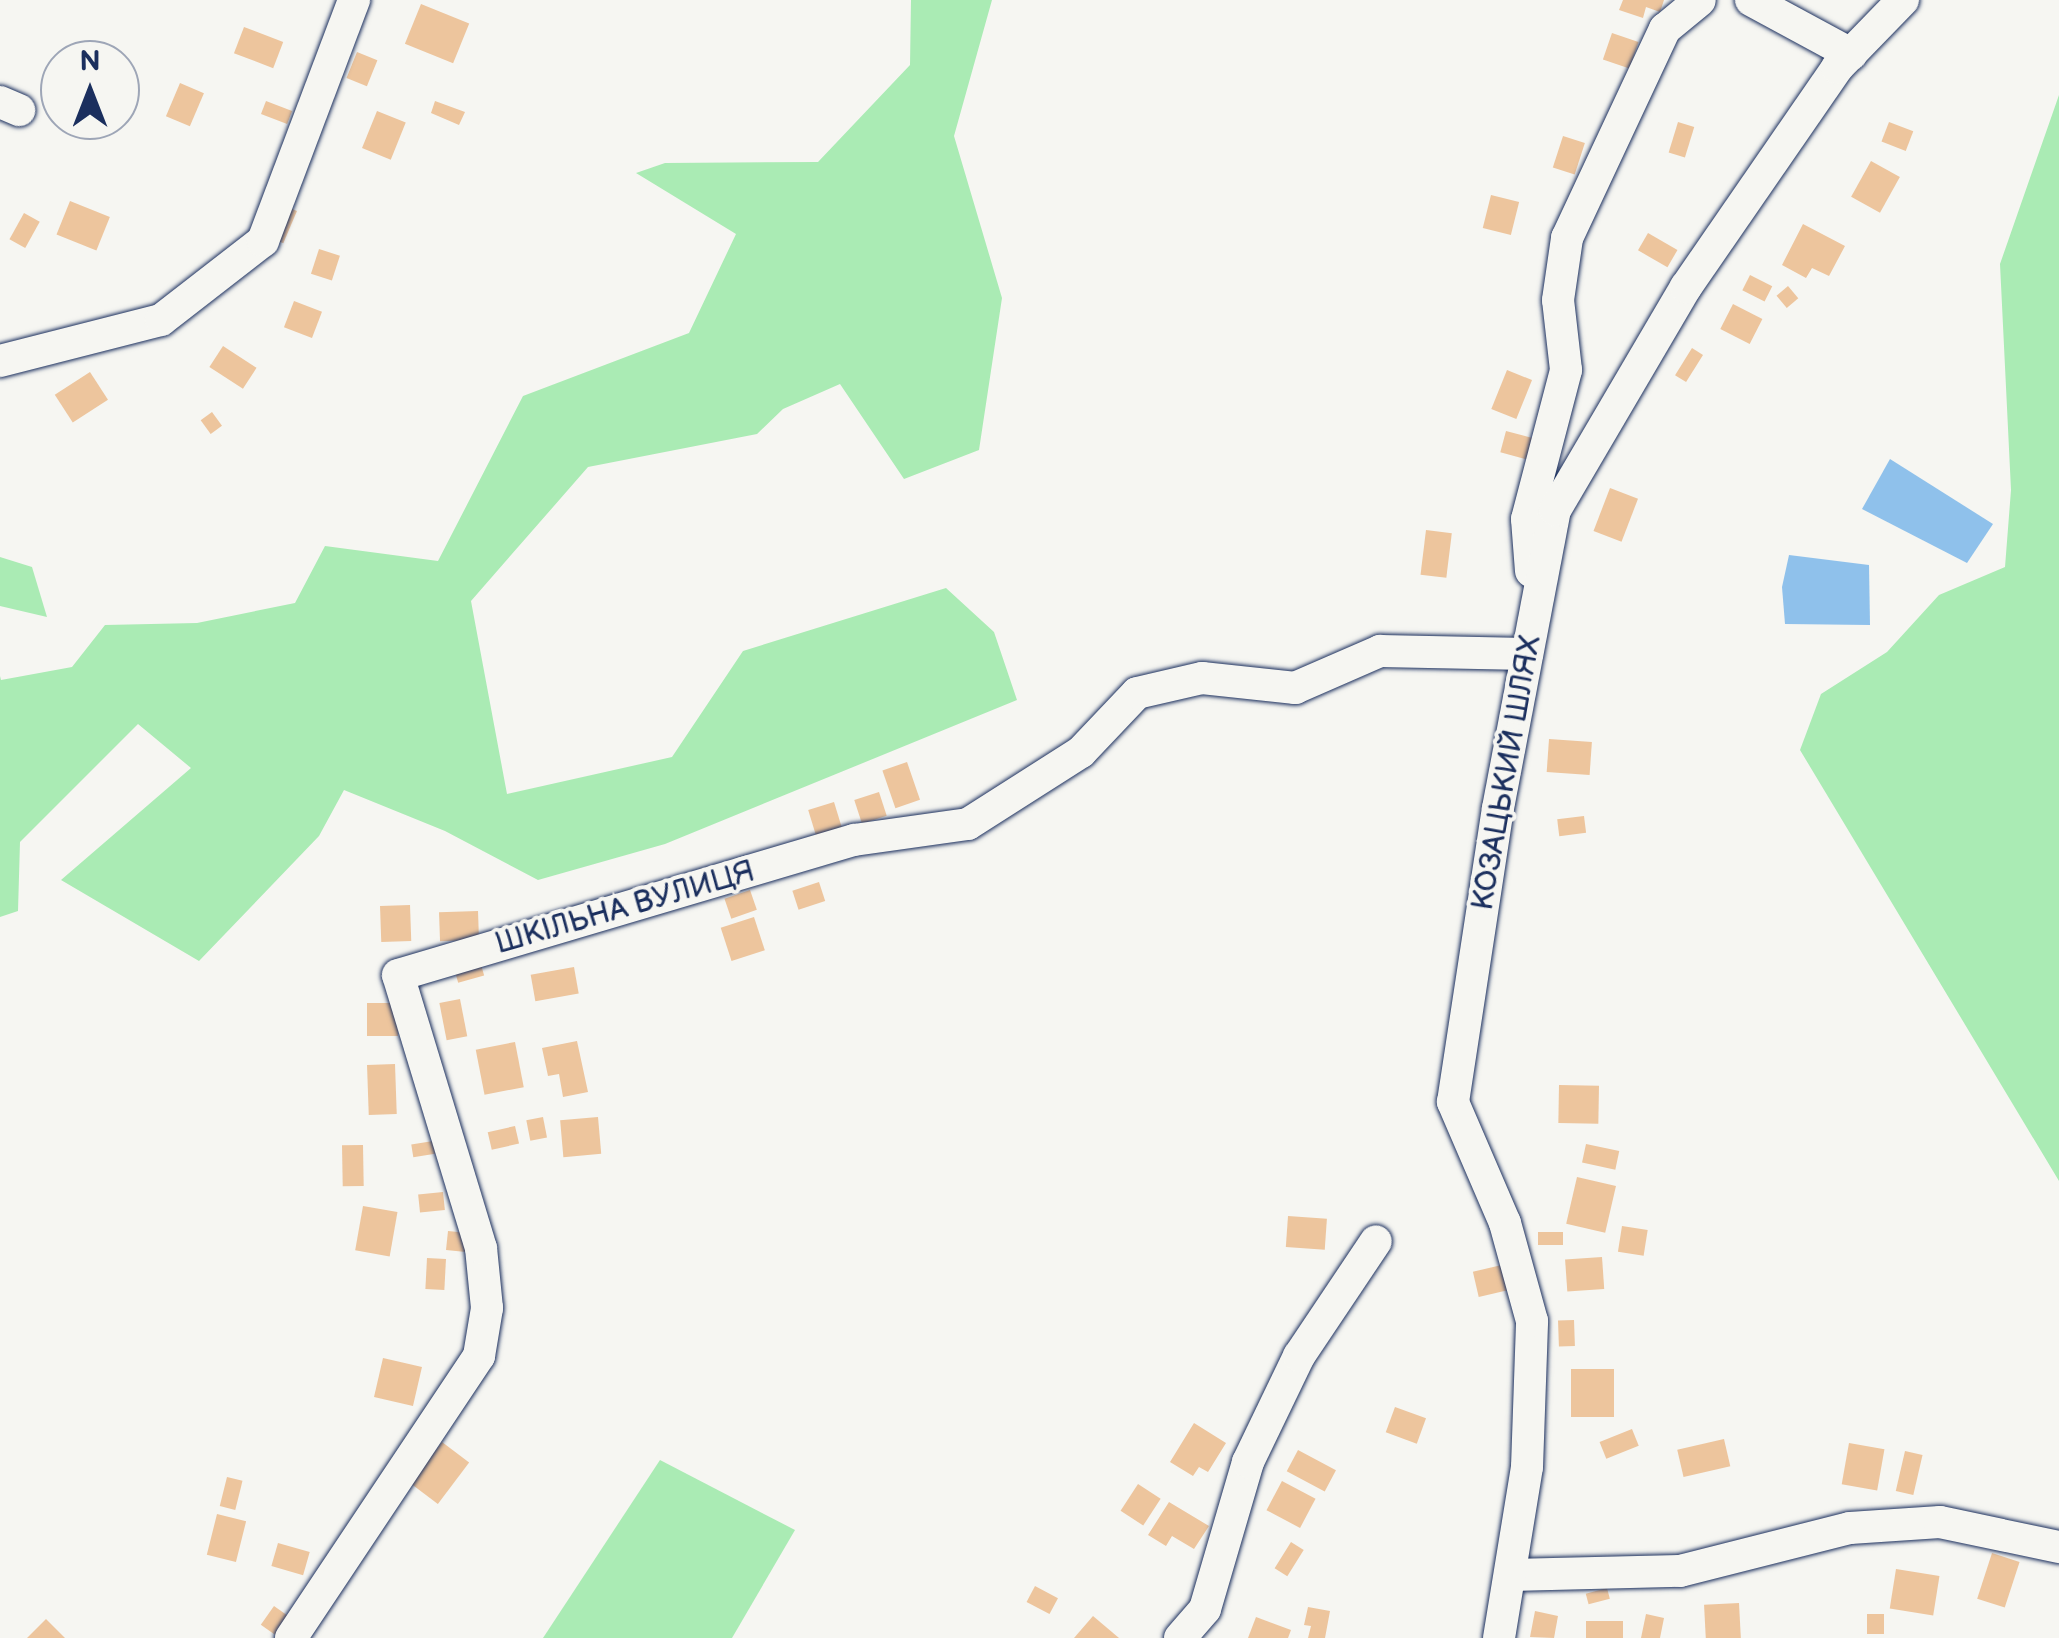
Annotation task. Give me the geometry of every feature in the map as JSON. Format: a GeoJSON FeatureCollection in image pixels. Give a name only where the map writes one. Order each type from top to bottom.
{"type":"FeatureCollection","features":[{"type":"Feature","properties":{"kind":"street"},"geometry":{"type":"LineString","coordinates":[[0,361],[162,320],[263,240],[354,0]]}},
{"type":"Feature","properties":{"kind":"street"},"geometry":{"type":"LineString","coordinates":[[1534,617],[1527,519],[1566,370],[1558,300],[1567,238],[1665,29],[1700,0]]}},
{"type":"Feature","properties":{"kind":"street"},"geometry":{"type":"LineString","coordinates":[[1750,0],[1851,54]]}},
{"type":"Feature","properties":{"kind":"street","name":"КОЗАЦЬКИЙ ШЛЯХ"},"geometry":{"type":"LineString","coordinates":[[1499,1638],[1527,1467],[1532,1321],[1505,1223],[1453,1102],[1498,808],[1554,510],[1686,287],[1837,68],[1903,0]]}},
{"type":"Feature","properties":{"kind":"street","name":"ШКІЛЬНА ВУЛИЦЯ"},"geometry":{"type":"LineString","coordinates":[[290,1638],[479,1356],[487,1308],[481,1248],[398,974],[854,840],[968,824],[1081,752],[1137,693],[1202,678],[1296,688],[1380,650],[1527,654]]}},
{"type":"Feature","properties":{"kind":"street"},"geometry":{"type":"LineString","coordinates":[[1180,1638],[1206,1609],[1248,1462],[1299,1356],[1376,1241]]}},
{"type":"Feature","properties":{"kind":"street"},"geometry":{"type":"LineString","coordinates":[[1511,1575],[1680,1571],[1850,1528],[1940,1522],[2059,1547]]}},
{"type":"Feature","properties":{"kind":"green space"},"geometry":{"type":"Polygon","coordinates":[[[911,0],[992,0],[954,136],[1002,298],[979,450],[904,479],[840,384],[783,409],[757,434],[588,467],[471,601],[507,794],[672,757],[743,651],[946,588],[994,632],[1017,700],[665,844],[538,880],[445,831],[344,790],[319,836],[199,961],[61,880],[191,768],[138,724],[20,842],[18,911],[0,917],[0,676],[1,680],[72,667],[105,625],[197,623],[295,603],[325,546],[438,561],[523,396],[689,333],[736,234],[636,173],[665,163],[818,162],[910,65],[911,0]]]}},
{"type":"Feature","properties":{"kind":"green space"},"geometry":{"type":"Polygon","coordinates":[[[2059,95],[2059,1181],[1800,750],[1821,694],[1887,652],[1939,595],[2005,567],[2011,490],[2000,264],[2059,95]]]}},
{"type":"Feature","properties":{"kind":"green space"},"geometry":{"type":"Polygon","coordinates":[[[0,557],[32,567],[47,617],[0,606],[0,557]]]}},
{"type":"Feature","properties":{"kind":"green space"},"geometry":{"type":"Polygon","coordinates":[[[660,1460],[795,1530],[732,1638],[543,1638],[660,1460]]]}},
{"type":"Feature","properties":{"kind":"water"},"geometry":{"type":"Polygon","coordinates":[[[1890,459],[1993,524],[1967,563],[1862,509],[1890,459]]]}},
{"type":"Feature","properties":{"kind":"water"},"geometry":{"type":"Polygon","coordinates":[[[1789,555],[1869,565],[1870,625],[1785,624],[1782,587],[1789,555]]]}},
{"type":"Feature","properties":{"kind":"building"},"geometry":{"type":"Polygon","coordinates":[[[1623,0],[1664,0],[1660,12],[1646,7],[1643,18],[1619,10],[1623,0]]]}},
{"type":"Feature","properties":{"kind":"building"},"geometry":{"type":"Polygon","coordinates":[[[421,4],[469,23],[453,63],[405,44],[421,4]]]}},
{"type":"Feature","properties":{"kind":"building"},"geometry":{"type":"Polygon","coordinates":[[[244,27],[283,42],[273,68],[234,53],[244,27]]]}},
{"type":"Feature","properties":{"kind":"building"},"geometry":{"type":"Polygon","coordinates":[[[1612,33],[1638,42],[1629,69],[1603,59],[1612,33]]]}},
{"type":"Feature","properties":{"kind":"building"},"geometry":{"type":"Polygon","coordinates":[[[357,52],[377,60],[367,86],[347,78],[357,52]]]}},
{"type":"Feature","properties":{"kind":"building"},"geometry":{"type":"Polygon","coordinates":[[[180,83],[204,93],[190,126],[166,116],[180,83]]]}},
{"type":"Feature","properties":{"kind":"building"},"geometry":{"type":"Polygon","coordinates":[[[266,101],[292,111],[287,124],[261,114],[266,101]]]}},
{"type":"Feature","properties":{"kind":"building"},"geometry":{"type":"Polygon","coordinates":[[[435,101],[465,112],[459,125],[431,113],[435,101]]]}},
{"type":"Feature","properties":{"kind":"building"},"geometry":{"type":"Polygon","coordinates":[[[377,111],[406,123],[391,160],[362,148],[377,111]]]}},
{"type":"Feature","properties":{"kind":"building"},"geometry":{"type":"Polygon","coordinates":[[[1678,122],[1694,127],[1685,158],[1669,153],[1678,122]]]}},
{"type":"Feature","properties":{"kind":"building"},"geometry":{"type":"Polygon","coordinates":[[[1889,122],[1913,131],[1906,151],[1881,142],[1889,122]]]}},
{"type":"Feature","properties":{"kind":"building"},"geometry":{"type":"Polygon","coordinates":[[[1563,136],[1585,143],[1575,174],[1553,167],[1563,136]]]}},
{"type":"Feature","properties":{"kind":"building"},"geometry":{"type":"Polygon","coordinates":[[[1871,161],[1900,177],[1880,213],[1851,197],[1871,161]]]}},
{"type":"Feature","properties":{"kind":"building"},"geometry":{"type":"Polygon","coordinates":[[[1491,195],[1519,202],[1511,235],[1483,228],[1491,195]]]}},
{"type":"Feature","properties":{"kind":"building"},"geometry":{"type":"Polygon","coordinates":[[[70,201],[110,217],[96,250],[57,234],[70,201]]]}},
{"type":"Feature","properties":{"kind":"building"},"geometry":{"type":"Polygon","coordinates":[[[285,206],[297,211],[283,243],[271,238],[285,206]]]}},
{"type":"Feature","properties":{"kind":"building"},"geometry":{"type":"Polygon","coordinates":[[[24,213],[40,222],[25,248],[9,239],[24,213]]]}},
{"type":"Feature","properties":{"kind":"building"},"geometry":{"type":"Polygon","coordinates":[[[1803,224],[1845,246],[1829,276],[1812,268],[1806,278],[1782,265],[1803,224]]]}},
{"type":"Feature","properties":{"kind":"building"},"geometry":{"type":"Polygon","coordinates":[[[1648,233],[1677,250],[1667,267],[1638,250],[1648,233]]]}},
{"type":"Feature","properties":{"kind":"building"},"geometry":{"type":"Polygon","coordinates":[[[319,249],[340,256],[332,281],[311,274],[319,249]]]}},
{"type":"Feature","properties":{"kind":"building"},"geometry":{"type":"Polygon","coordinates":[[[1750,275],[1772,286],[1765,301],[1742,290],[1750,275]]]}},
{"type":"Feature","properties":{"kind":"building"},"geometry":{"type":"Polygon","coordinates":[[[1788,286],[1798,298],[1787,308],[1777,296],[1788,286]]]}},
{"type":"Feature","properties":{"kind":"building"},"geometry":{"type":"Polygon","coordinates":[[[294,301],[322,312],[312,338],[284,327],[294,301]]]}},
{"type":"Feature","properties":{"kind":"building"},"geometry":{"type":"Polygon","coordinates":[[[1733,304],[1762,319],[1750,344],[1720,329],[1733,304]]]}},
{"type":"Feature","properties":{"kind":"building"},"geometry":{"type":"Polygon","coordinates":[[[223,346],[257,368],[243,389],[209,367],[223,346]]]}},
{"type":"Feature","properties":{"kind":"building"},"geometry":{"type":"Polygon","coordinates":[[[1692,348],[1703,355],[1686,382],[1675,375],[1692,348]]]}},
{"type":"Feature","properties":{"kind":"building"},"geometry":{"type":"Polygon","coordinates":[[[1507,370],[1532,380],[1516,419],[1491,409],[1507,370]]]}},
{"type":"Feature","properties":{"kind":"building"},"geometry":{"type":"Polygon","coordinates":[[[90,372],[108,400],[73,423],[55,395],[90,372]]]}},
{"type":"Feature","properties":{"kind":"building"},"geometry":{"type":"Polygon","coordinates":[[[212,412],[222,426],[211,434],[201,420],[212,412]]]}},
{"type":"Feature","properties":{"kind":"building"},"geometry":{"type":"Polygon","coordinates":[[[1506,431],[1536,439],[1530,460],[1500,452],[1506,431]]]}},
{"type":"Feature","properties":{"kind":"building"},"geometry":{"type":"Polygon","coordinates":[[[1610,488],[1638,499],[1622,542],[1594,531],[1610,488]]]}},
{"type":"Feature","properties":{"kind":"building"},"geometry":{"type":"Polygon","coordinates":[[[1426,530],[1452,533],[1446,578],[1421,575],[1426,530]]]}},
{"type":"Feature","properties":{"kind":"building"},"geometry":{"type":"Polygon","coordinates":[[[1549,739],[1592,742],[1590,775],[1547,772],[1549,739]]]}},
{"type":"Feature","properties":{"kind":"building"},"geometry":{"type":"Polygon","coordinates":[[[907,762],[920,800],[895,808],[882,770],[907,762]]]}},
{"type":"Feature","properties":{"kind":"building"},"geometry":{"type":"Polygon","coordinates":[[[879,792],[887,816],[862,824],[854,800],[879,792]]]}},
{"type":"Feature","properties":{"kind":"building"},"geometry":{"type":"Polygon","coordinates":[[[834,802],[842,828],[816,836],[808,810],[834,802]]]}},
{"type":"Feature","properties":{"kind":"building"},"geometry":{"type":"Polygon","coordinates":[[[1584,816],[1586,833],[1559,836],[1557,819],[1584,816]]]}},
{"type":"Feature","properties":{"kind":"building"},"geometry":{"type":"Polygon","coordinates":[[[819,882],[825,901],[799,910],[792,891],[819,882]]]}},
{"type":"Feature","properties":{"kind":"building"},"geometry":{"type":"Polygon","coordinates":[[[750,890],[757,910],[731,919],[724,899],[750,890]]]}},
{"type":"Feature","properties":{"kind":"building"},"geometry":{"type":"Polygon","coordinates":[[[410,905],[411,941],[381,942],[380,906],[410,905]]]}},
{"type":"Feature","properties":{"kind":"building"},"geometry":{"type":"Polygon","coordinates":[[[478,911],[479,940],[440,941],[439,912],[478,911]]]}},
{"type":"Feature","properties":{"kind":"building"},"geometry":{"type":"Polygon","coordinates":[[[754,917],[765,950],[732,961],[721,928],[754,917]]]}},
{"type":"Feature","properties":{"kind":"building"},"geometry":{"type":"Polygon","coordinates":[[[480,961],[484,975],[458,983],[454,968],[480,961]]]}},
{"type":"Feature","properties":{"kind":"building"},"geometry":{"type":"Polygon","coordinates":[[[574,967],[579,994],[535,1001],[531,975],[574,967]]]}},
{"type":"Feature","properties":{"kind":"building"},"geometry":{"type":"Polygon","coordinates":[[[460,999],[467,1036],[447,1040],[439,1003],[460,999]]]}},
{"type":"Feature","properties":{"kind":"building"},"geometry":{"type":"Polygon","coordinates":[[[367,1003],[398,1003],[398,1036],[367,1036],[367,1003]]]}},
{"type":"Feature","properties":{"kind":"building"},"geometry":{"type":"Polygon","coordinates":[[[577,1041],[588,1092],[563,1097],[559,1074],[548,1076],[542,1048],[577,1041]]]}},
{"type":"Feature","properties":{"kind":"building"},"geometry":{"type":"Polygon","coordinates":[[[515,1042],[524,1087],[485,1095],[476,1050],[515,1042]]]}},
{"type":"Feature","properties":{"kind":"building"},"geometry":{"type":"Polygon","coordinates":[[[395,1064],[397,1114],[369,1115],[367,1065],[395,1064]]]}},
{"type":"Feature","properties":{"kind":"building"},"geometry":{"type":"Polygon","coordinates":[[[1559,1085],[1599,1086],[1598,1124],[1558,1123],[1559,1085]]]}},
{"type":"Feature","properties":{"kind":"building"},"geometry":{"type":"Polygon","coordinates":[[[543,1117],[547,1138],[530,1141],[526,1120],[543,1117]]]}},
{"type":"Feature","properties":{"kind":"building"},"geometry":{"type":"Polygon","coordinates":[[[598,1117],[601,1154],[563,1157],[560,1120],[598,1117]]]}},
{"type":"Feature","properties":{"kind":"building"},"geometry":{"type":"Polygon","coordinates":[[[515,1126],[519,1144],[492,1150],[488,1132],[515,1126]]]}},
{"type":"Feature","properties":{"kind":"building"},"geometry":{"type":"Polygon","coordinates":[[[433,1141],[435,1154],[413,1157],[411,1144],[433,1141]]]}},
{"type":"Feature","properties":{"kind":"building"},"geometry":{"type":"Polygon","coordinates":[[[1586,1144],[1619,1151],[1615,1170],[1582,1163],[1586,1144]]]}},
{"type":"Feature","properties":{"kind":"building"},"geometry":{"type":"Polygon","coordinates":[[[342,1145],[363,1145],[364,1186],[343,1186],[342,1145]]]}},
{"type":"Feature","properties":{"kind":"building"},"geometry":{"type":"Polygon","coordinates":[[[1577,1177],[1616,1186],[1605,1233],[1566,1224],[1577,1177]]]}},
{"type":"Feature","properties":{"kind":"building"},"geometry":{"type":"Polygon","coordinates":[[[443,1192],[445,1210],[420,1213],[418,1195],[443,1192]]]}},
{"type":"Feature","properties":{"kind":"building"},"geometry":{"type":"Polygon","coordinates":[[[363,1206],[397,1212],[390,1256],[355,1250],[363,1206]]]}},
{"type":"Feature","properties":{"kind":"building"},"geometry":{"type":"Polygon","coordinates":[[[1288,1216],[1327,1219],[1325,1250],[1286,1247],[1288,1216]]]}},
{"type":"Feature","properties":{"kind":"building"},"geometry":{"type":"Polygon","coordinates":[[[1622,1226],[1648,1230],[1644,1256],[1618,1252],[1622,1226]]]}},
{"type":"Feature","properties":{"kind":"building"},"geometry":{"type":"Polygon","coordinates":[[[448,1231],[468,1233],[466,1252],[446,1250],[448,1231]]]}},
{"type":"Feature","properties":{"kind":"building"},"geometry":{"type":"Polygon","coordinates":[[[1538,1232],[1563,1232],[1563,1245],[1538,1245],[1538,1232]]]}},
{"type":"Feature","properties":{"kind":"building"},"geometry":{"type":"Polygon","coordinates":[[[1602,1257],[1604,1289],[1567,1292],[1565,1260],[1602,1257]]]}},
{"type":"Feature","properties":{"kind":"building"},"geometry":{"type":"Polygon","coordinates":[[[427,1258],[446,1259],[444,1290],[425,1289],[427,1258]]]}},
{"type":"Feature","properties":{"kind":"building"},"geometry":{"type":"Polygon","coordinates":[[[1506,1264],[1512,1289],[1479,1297],[1473,1272],[1506,1264]]]}},
{"type":"Feature","properties":{"kind":"building"},"geometry":{"type":"Polygon","coordinates":[[[1574,1320],[1575,1346],[1559,1347],[1558,1321],[1574,1320]]]}},
{"type":"Feature","properties":{"kind":"building"},"geometry":{"type":"Polygon","coordinates":[[[383,1358],[422,1367],[413,1406],[374,1397],[383,1358]]]}},
{"type":"Feature","properties":{"kind":"building"},"geometry":{"type":"Polygon","coordinates":[[[1571,1369],[1614,1369],[1614,1417],[1571,1417],[1571,1369]]]}},
{"type":"Feature","properties":{"kind":"building"},"geometry":{"type":"Polygon","coordinates":[[[1395,1407],[1426,1418],[1417,1444],[1386,1432],[1395,1407]]]}},
{"type":"Feature","properties":{"kind":"building"},"geometry":{"type":"Polygon","coordinates":[[[1194,1423],[1226,1443],[1208,1472],[1199,1467],[1193,1476],[1170,1462],[1194,1423]]]}},
{"type":"Feature","properties":{"kind":"building"},"geometry":{"type":"Polygon","coordinates":[[[1632,1429],[1639,1446],[1606,1459],[1600,1442],[1632,1429]]]}},
{"type":"Feature","properties":{"kind":"building"},"geometry":{"type":"Polygon","coordinates":[[[1724,1439],[1730,1466],[1684,1477],[1677,1450],[1724,1439]]]}},
{"type":"Feature","properties":{"kind":"building"},"geometry":{"type":"Polygon","coordinates":[[[442,1442],[469,1462],[438,1504],[411,1484],[442,1442]]]}},
{"type":"Feature","properties":{"kind":"building"},"geometry":{"type":"Polygon","coordinates":[[[1849,1443],[1884,1449],[1877,1491],[1842,1484],[1849,1443]]]}},
{"type":"Feature","properties":{"kind":"building"},"geometry":{"type":"Polygon","coordinates":[[[1298,1450],[1336,1470],[1325,1491],[1287,1471],[1298,1450]]]}},
{"type":"Feature","properties":{"kind":"building"},"geometry":{"type":"Polygon","coordinates":[[[1905,1451],[1923,1455],[1913,1495],[1896,1491],[1905,1451]]]}},
{"type":"Feature","properties":{"kind":"building"},"geometry":{"type":"Polygon","coordinates":[[[227,1477],[243,1481],[235,1510],[220,1506],[227,1477]]]}},
{"type":"Feature","properties":{"kind":"building"},"geometry":{"type":"Polygon","coordinates":[[[1282,1481],[1316,1499],[1300,1528],[1267,1510],[1282,1481]]]}},
{"type":"Feature","properties":{"kind":"building"},"geometry":{"type":"Polygon","coordinates":[[[1138,1484],[1161,1499],[1143,1526],[1121,1511],[1138,1484]]]}},
{"type":"Feature","properties":{"kind":"building"},"geometry":{"type":"Polygon","coordinates":[[[1169,1502],[1209,1526],[1194,1549],[1172,1536],[1166,1546],[1148,1535],[1169,1502]]]}},
{"type":"Feature","properties":{"kind":"building"},"geometry":{"type":"Polygon","coordinates":[[[217,1514],[246,1521],[236,1562],[207,1555],[217,1514]]]}},
{"type":"Feature","properties":{"kind":"building"},"geometry":{"type":"Polygon","coordinates":[[[1291,1542],[1304,1550],[1287,1576],[1275,1568],[1291,1542]]]}},
{"type":"Feature","properties":{"kind":"building"},"geometry":{"type":"Polygon","coordinates":[[[278,1543],[310,1552],[303,1575],[271,1566],[278,1543]]]}},
{"type":"Feature","properties":{"kind":"building"},"geometry":{"type":"Polygon","coordinates":[[[1992,1553],[2020,1562],[2005,1608],[1977,1599],[1992,1553]]]}},
{"type":"Feature","properties":{"kind":"building"},"geometry":{"type":"Polygon","coordinates":[[[1896,1569],[1939,1576],[1933,1615],[1890,1609],[1896,1569]]]}},
{"type":"Feature","properties":{"kind":"building"},"geometry":{"type":"Polygon","coordinates":[[[1035,1586],[1058,1598],[1050,1614],[1027,1602],[1035,1586]]]}},
{"type":"Feature","properties":{"kind":"building"},"geometry":{"type":"Polygon","coordinates":[[[1607,1588],[1610,1599],[1589,1604],[1586,1594],[1607,1588]]]}},
{"type":"Feature","properties":{"kind":"building"},"geometry":{"type":"Polygon","coordinates":[[[1739,1603],[1741,1638],[1706,1638],[1704,1605],[1739,1603]]]}},
{"type":"Feature","properties":{"kind":"building"},"geometry":{"type":"Polygon","coordinates":[[[274,1606],[290,1617],[276,1636],[261,1625],[274,1606]]]}},
{"type":"Feature","properties":{"kind":"building"},"geometry":{"type":"Polygon","coordinates":[[[1308,1607],[1330,1611],[1325,1638],[1308,1638],[1311,1626],[1304,1625],[1308,1607]]]}},
{"type":"Feature","properties":{"kind":"building"},"geometry":{"type":"Polygon","coordinates":[[[1535,1611],[1558,1616],[1554,1638],[1530,1637],[1535,1611]]]}},
{"type":"Feature","properties":{"kind":"building"},"geometry":{"type":"Polygon","coordinates":[[[1646,1614],[1664,1618],[1660,1638],[1641,1638],[1646,1614]]]}},
{"type":"Feature","properties":{"kind":"building"},"geometry":{"type":"Polygon","coordinates":[[[1867,1614],[1884,1614],[1884,1634],[1867,1634],[1867,1614]]]}},
{"type":"Feature","properties":{"kind":"building"},"geometry":{"type":"Polygon","coordinates":[[[1093,1616],[1119,1638],[1074,1638],[1093,1616]]]}},
{"type":"Feature","properties":{"kind":"building"},"geometry":{"type":"Polygon","coordinates":[[[1256,1617],[1291,1630],[1288,1638],[1248,1638],[1256,1617]]]}},
{"type":"Feature","properties":{"kind":"building"},"geometry":{"type":"Polygon","coordinates":[[[46,1619],[65,1638],[27,1638],[46,1619]]]}},
{"type":"Feature","properties":{"kind":"building"},"geometry":{"type":"Polygon","coordinates":[[[1586,1621],[1623,1621],[1623,1638],[1586,1638],[1586,1621]]]}}]}
